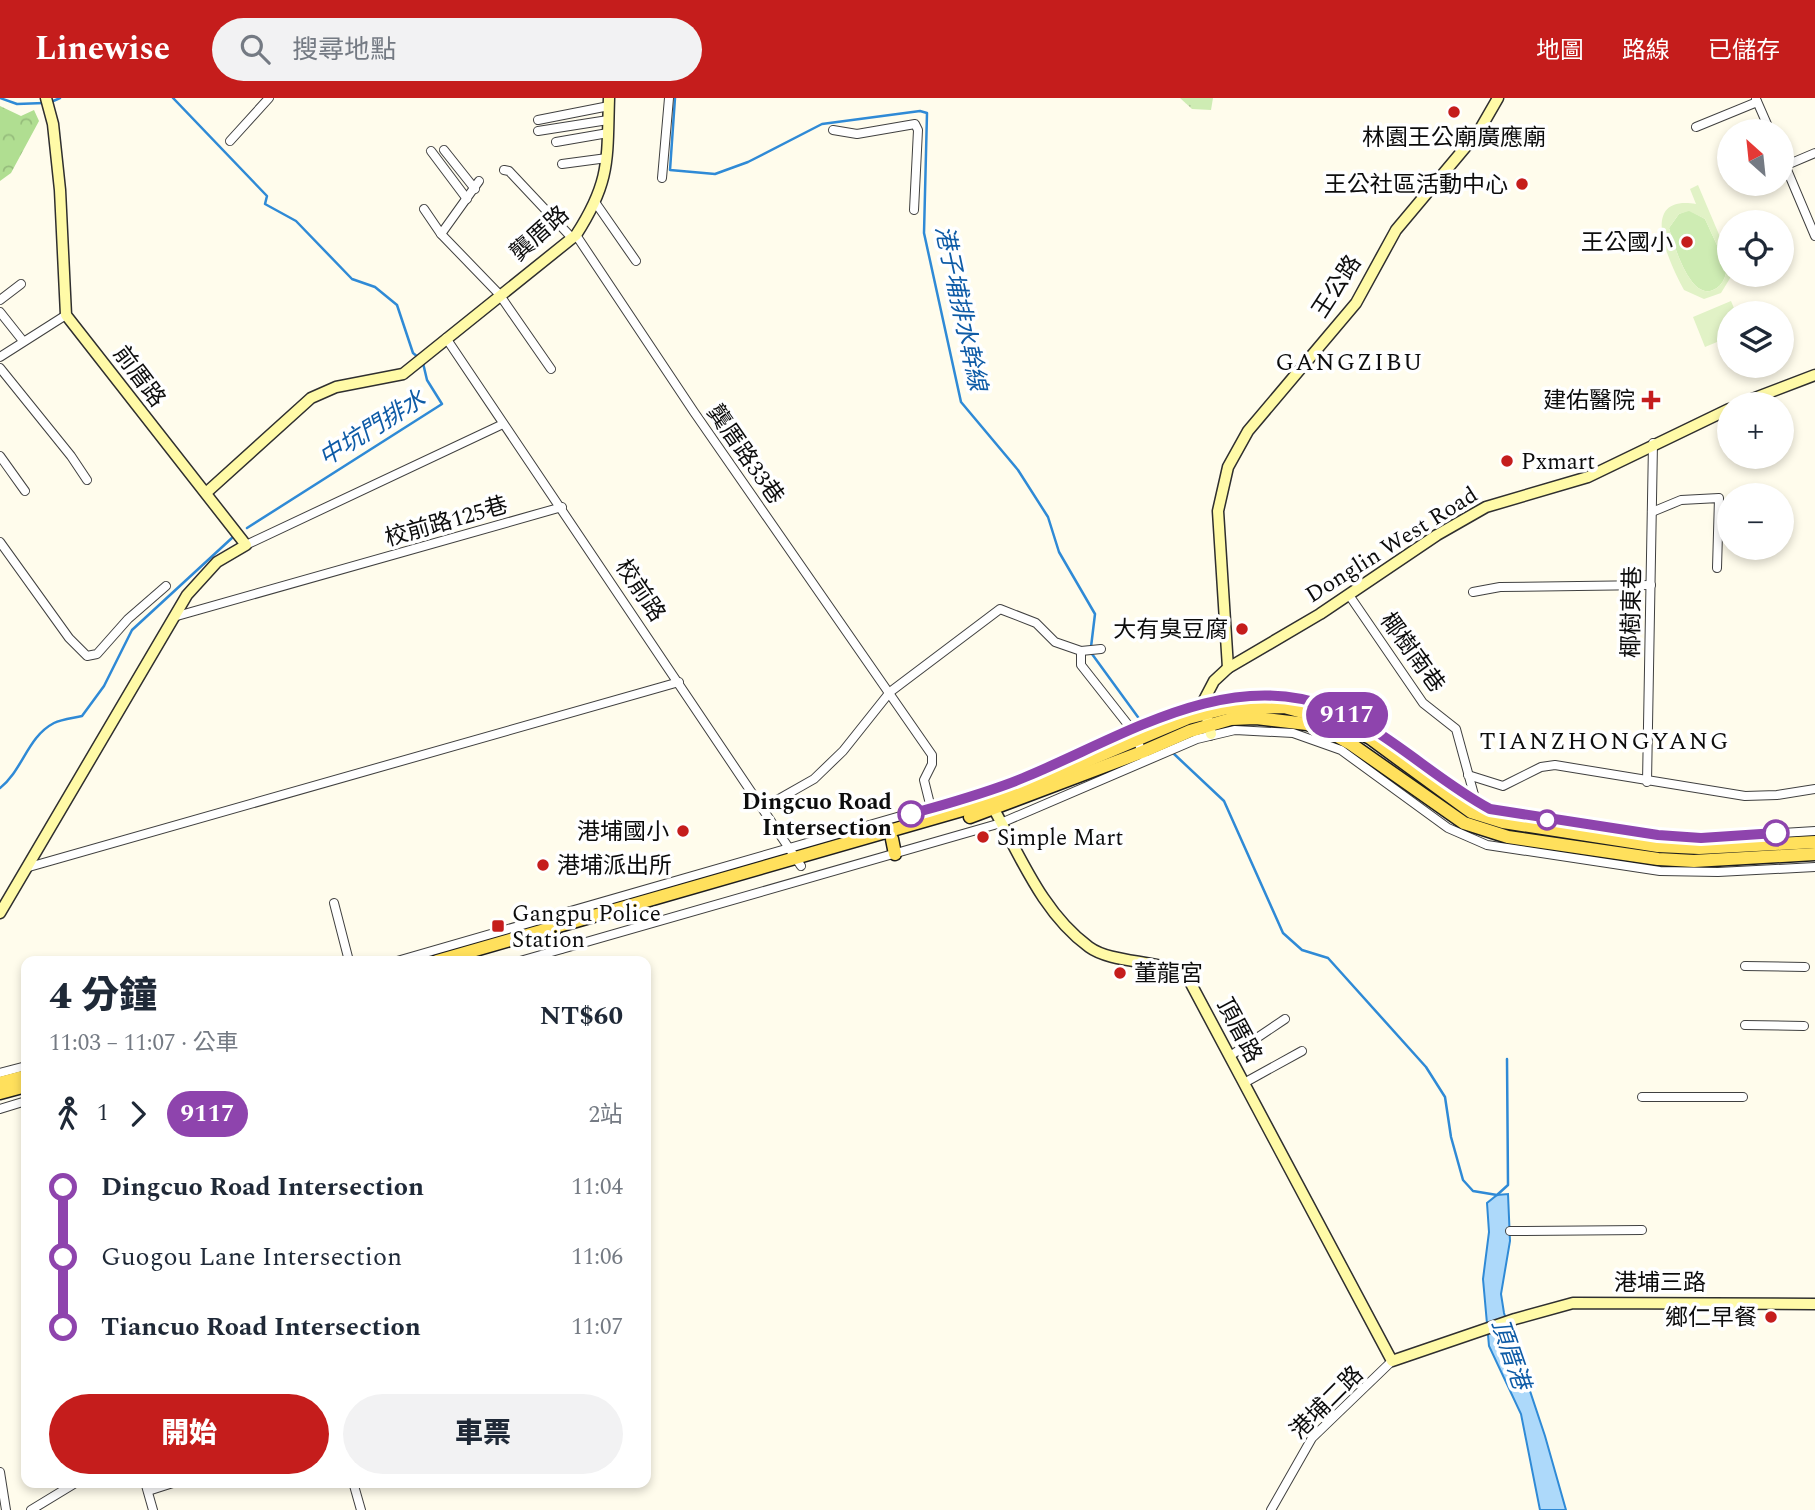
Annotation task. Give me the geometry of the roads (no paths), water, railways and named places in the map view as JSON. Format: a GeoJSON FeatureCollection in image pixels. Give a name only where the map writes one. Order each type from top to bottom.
{"type":"FeatureCollection","features":[{"type":"Feature","properties":{"kind":"main road"},"geometry":{"type":"LineString","coordinates":[[797,858],[892,839],[1207,718],[1266,707],[1319,714],[1370,738],[1482,824],[1508,837],[1658,859],[1694,861],[1815,854]]}},
{"type":"Feature","properties":{"kind":"main road"},"geometry":{"type":"LineString","coordinates":[[1207,718],[1256,718],[1307,724],[1351,744],[1394,781],[1464,823],[1658,846],[1699,848],[1815,842]]}},
{"type":"Feature","properties":{"kind":"main road"},"geometry":{"type":"LineString","coordinates":[[484,956],[606,913],[989,801]]}},
{"type":"Feature","properties":{"kind":"main road"},"geometry":{"type":"LineString","coordinates":[[892,839],[895,854]]}},
{"type":"Feature","properties":{"kind":"main road"},"geometry":{"type":"LineString","coordinates":[[459,956],[555,933]]}},
{"type":"Feature","properties":{"kind":"main road"},"geometry":{"type":"LineString","coordinates":[[0,1083],[21,1079]]}},
{"type":"Feature","properties":{"kind":"main road"},"geometry":{"type":"LineString","coordinates":[[0,1093],[21,1080]]}},
{"type":"Feature","properties":{"kind":"street"},"geometry":{"type":"LineString","coordinates":[[230,141],[269,98]]}},
{"type":"Feature","properties":{"kind":"street"},"geometry":{"type":"LineString","coordinates":[[662,178],[669,98]]}},
{"type":"Feature","properties":{"kind":"street","name":"王公路"},"geometry":{"type":"LineString","coordinates":[[1228,668],[1218,520],[1228,467],[1248,431],[1356,303],[1396,230],[1479,131],[1498,98]]}},
{"type":"Feature","properties":{"kind":"street"},"geometry":{"type":"LineString","coordinates":[[1696,127],[1756,100],[1765,119]]}},
{"type":"Feature","properties":{"kind":"street"},"geometry":{"type":"LineString","coordinates":[[538,120],[609,102]]}},
{"type":"Feature","properties":{"kind":"street","name":"龔厝路"},"geometry":{"type":"LineString","coordinates":[[207,492],[323,391],[395,377],[419,361],[574,236],[595,202],[607,173],[609,102]]}},
{"type":"Feature","properties":{"kind":"street"},"geometry":{"type":"LineString","coordinates":[[0,357],[66,315],[61,190],[48,103]]}},
{"type":"Feature","properties":{"kind":"street"},"geometry":{"type":"LineString","coordinates":[[538,131],[608,120]]}},
{"type":"Feature","properties":{"kind":"street"},"geometry":{"type":"LineString","coordinates":[[832,131],[857,134],[915,124],[918,130],[914,210]]}},
{"type":"Feature","properties":{"kind":"street"},"geometry":{"type":"LineString","coordinates":[[556,142],[608,133]]}},
{"type":"Feature","properties":{"kind":"street"},"geometry":{"type":"LineString","coordinates":[[441,234],[477,185],[444,150]]}},
{"type":"Feature","properties":{"kind":"street"},"geometry":{"type":"LineString","coordinates":[[431,151],[467,199]]}},
{"type":"Feature","properties":{"kind":"street"},"geometry":{"type":"LineString","coordinates":[[1794,160],[1815,153]]}},
{"type":"Feature","properties":{"kind":"street"},"geometry":{"type":"LineString","coordinates":[[562,164],[607,158]]}},
{"type":"Feature","properties":{"kind":"street","name":"龔厝路33巷"},"geometry":{"type":"LineString","coordinates":[[504,170],[509,171],[574,236],[701,424],[890,692],[932,755],[932,764],[924,780],[931,808]]}},
{"type":"Feature","properties":{"kind":"street"},"geometry":{"type":"LineString","coordinates":[[1794,189],[1815,236]]}},
{"type":"Feature","properties":{"kind":"street"},"geometry":{"type":"LineString","coordinates":[[595,202],[636,261]]}},
{"type":"Feature","properties":{"kind":"street"},"geometry":{"type":"LineString","coordinates":[[424,209],[441,234],[499,294],[551,369]]}},
{"type":"Feature","properties":{"kind":"street"},"geometry":{"type":"LineString","coordinates":[[0,300],[22,284]]}},
{"type":"Feature","properties":{"kind":"street"},"geometry":{"type":"LineString","coordinates":[[0,312],[23,341]]}},
{"type":"Feature","properties":{"kind":"street","name":"前厝路"},"geometry":{"type":"LineString","coordinates":[[66,315],[246,545]]}},
{"type":"Feature","properties":{"kind":"street","name":"校前路"},"geometry":{"type":"LineString","coordinates":[[446,338],[797,858]]}},
{"type":"Feature","properties":{"kind":"street"},"geometry":{"type":"LineString","coordinates":[[0,368],[87,480]]}},
{"type":"Feature","properties":{"kind":"street"},"geometry":{"type":"LineString","coordinates":[[1770,392],[1815,375]]}},
{"type":"Feature","properties":{"kind":"street","name":"Donglin West Road"},"geometry":{"type":"LineString","coordinates":[[1207,718],[1214,681],[1228,668],[1349,595],[1437,535],[1486,506],[1588,477],[1653,443],[1717,414]]}},
{"type":"Feature","properties":{"kind":"street"},"geometry":{"type":"LineString","coordinates":[[0,913],[200,577],[216,562],[246,545],[503,424]]}},
{"type":"Feature","properties":{"kind":"street","name":"椰樹東巷"},"geometry":{"type":"LineString","coordinates":[[1647,782],[1653,443]]}},
{"type":"Feature","properties":{"kind":"street"},"geometry":{"type":"LineString","coordinates":[[0,456],[25,491]]}},
{"type":"Feature","properties":{"kind":"street"},"geometry":{"type":"LineString","coordinates":[[1652,512],[1681,500],[1719,498],[1717,568]]}},
{"type":"Feature","properties":{"kind":"street","name":"校前路125巷"},"geometry":{"type":"LineString","coordinates":[[177,616],[562,507]]}},
{"type":"Feature","properties":{"kind":"street"},"geometry":{"type":"LineString","coordinates":[[0,541],[69,638],[87,656],[97,654],[128,619],[166,586]]}},
{"type":"Feature","properties":{"kind":"street"},"geometry":{"type":"LineString","coordinates":[[1473,592],[1500,587],[1651,585]]}},
{"type":"Feature","properties":{"kind":"street","name":"椰樹南巷"},"geometry":{"type":"LineString","coordinates":[[1349,595],[1423,704],[1456,730],[1487,845]]}},
{"type":"Feature","properties":{"kind":"street"},"geometry":{"type":"LineString","coordinates":[[763,808],[814,779],[843,751],[890,692],[1000,609],[1036,623],[1055,642],[1082,650],[1099,649]]}},
{"type":"Feature","properties":{"kind":"street"},"geometry":{"type":"LineString","coordinates":[[1082,650],[1081,665],[1145,744]]}},
{"type":"Feature","properties":{"kind":"street"},"geometry":{"type":"LineString","coordinates":[[29,867],[679,682]]}},
{"type":"Feature","properties":{"kind":"street"},"geometry":{"type":"LineString","coordinates":[[526,956],[555,933],[613,935],[1001,823],[1145,744],[1207,718],[1230,697],[1281,696],[1327,706],[1371,727],[1476,802],[1513,815],[1658,835],[1701,838],[1815,831]]}},
{"type":"Feature","properties":{"kind":"street"},"geometry":{"type":"LineString","coordinates":[[1468,775],[1503,786],[1541,767],[1555,765],[1745,796],[1777,795],[1815,789]]}},
{"type":"Feature","properties":{"kind":"street"},"geometry":{"type":"LineString","coordinates":[[1394,781],[1448,828],[1487,845],[1660,871],[1815,867]]}},
{"type":"Feature","properties":{"kind":"street"},"geometry":{"type":"LineString","coordinates":[[425,956],[555,933],[606,913],[797,858],[931,808],[989,801]]}},
{"type":"Feature","properties":{"kind":"street","name":"頂厝路"},"geometry":{"type":"LineString","coordinates":[[989,801],[1060,919],[1089,947],[1102,954],[1185,975],[1392,1362]]}},
{"type":"Feature","properties":{"kind":"street"},"geometry":{"type":"LineString","coordinates":[[334,903],[348,956]]}},
{"type":"Feature","properties":{"kind":"street"},"geometry":{"type":"LineString","coordinates":[[1745,966],[1805,967]]}},
{"type":"Feature","properties":{"kind":"street"},"geometry":{"type":"LineString","coordinates":[[1230,1056],[1285,1019]]}},
{"type":"Feature","properties":{"kind":"street"},"geometry":{"type":"LineString","coordinates":[[1745,1025],[1804,1026]]}},
{"type":"Feature","properties":{"kind":"street"},"geometry":{"type":"LineString","coordinates":[[1244,1083],[1302,1051]]}},
{"type":"Feature","properties":{"kind":"street"},"geometry":{"type":"LineString","coordinates":[[0,1073],[21,1077]]}},
{"type":"Feature","properties":{"kind":"street"},"geometry":{"type":"LineString","coordinates":[[1642,1097],[1744,1097]]}},
{"type":"Feature","properties":{"kind":"street"},"geometry":{"type":"LineString","coordinates":[[0,1109],[21,1103]]}},
{"type":"Feature","properties":{"kind":"street"},"geometry":{"type":"LineString","coordinates":[[1510,1231],[1642,1230]]}},
{"type":"Feature","properties":{"kind":"street","name":"港埔三路"},"geometry":{"type":"LineString","coordinates":[[1392,1362],[1485,1329],[1573,1303],[1815,1304]]}},
{"type":"Feature","properties":{"kind":"street","name":"港埔二路"},"geometry":{"type":"LineString","coordinates":[[1270,1510],[1312,1438],[1341,1409],[1368,1388],[1392,1362]]}},
{"type":"Feature","properties":{"kind":"street"},"geometry":{"type":"LineString","coordinates":[[0,1472],[6,1510]]}},
{"type":"Feature","properties":{"kind":"street"},"geometry":{"type":"LineString","coordinates":[[31,1510],[67,1488]]}},
{"type":"Feature","properties":{"kind":"street"},"geometry":{"type":"LineString","coordinates":[[147,1488],[153,1510]]}},
{"type":"Feature","properties":{"kind":"street"},"geometry":{"type":"LineString","coordinates":[[148,1492],[159,1488]]}},
{"type":"Feature","properties":{"kind":"street"},"geometry":{"type":"LineString","coordinates":[[355,1488],[361,1510]]}},
{"type":"Feature","properties":{"kind":"water","name":"頂厝港"},"geometry":{"type":"Polygon","coordinates":[[[1508,1194],[1510,1241],[1501,1294],[1504,1313],[1545,1436],[1566,1510],[1540,1510],[1521,1414],[1489,1346],[1483,1279],[1489,1232],[1487,1203],[1497,1195],[1508,1194]]]}},
{"type":"Feature","properties":{"kind":"waterway","name":"中坑門排水"},"geometry":{"type":"LineString","coordinates":[[0,98],[17,104],[44,103]]}},
{"type":"Feature","properties":{"kind":"waterway","name":"中坑門排水"},"geometry":{"type":"LineString","coordinates":[[51,102],[60,98]]}},
{"type":"Feature","properties":{"kind":"waterway","name":"中坑門排水"},"geometry":{"type":"LineString","coordinates":[[173,98],[267,196],[265,204],[296,221],[352,279],[375,287],[397,305],[413,353],[419,358]]}},
{"type":"Feature","properties":{"kind":"waterway","name":"港子埔排水幹線"},"geometry":{"type":"LineString","coordinates":[[675,98],[670,170],[715,174],[748,162],[822,124],[920,111],[927,113],[924,233],[961,402],[1018,470],[1048,517],[1059,552],[1095,614],[1091,647]]}},
{"type":"Feature","properties":{"kind":"waterway","name":"中坑門排水"},"geometry":{"type":"LineString","coordinates":[[247,528],[442,404],[427,380],[423,363]]}},
{"type":"Feature","properties":{"kind":"waterway","name":"中坑門排水"},"geometry":{"type":"LineString","coordinates":[[0,788],[8,781],[31,745],[45,729],[57,722],[82,716],[104,686],[132,630],[233,537]]}},
{"type":"Feature","properties":{"kind":"waterway","name":"港子埔排水幹線"},"geometry":{"type":"LineString","coordinates":[[1092,654],[1143,724]]}},
{"type":"Feature","properties":{"kind":"waterway","name":"港子埔排水幹線"},"geometry":{"type":"LineString","coordinates":[[1173,753],[1224,801],[1283,933],[1302,950],[1328,958],[1426,1067],[1445,1097],[1451,1137],[1463,1180],[1473,1191],[1497,1195],[1508,1185],[1507,1059]]}},
{"type":"Feature","properties":{"kind":"place","name":"林園王公廟廣應廟"},"geometry":{"type":"Point","coordinates":[1454,112]}},
{"type":"Feature","properties":{"kind":"place","name":"王公社區活動中心"},"geometry":{"type":"Point","coordinates":[1522,184]}},
{"type":"Feature","properties":{"kind":"place","name":"王公國小"},"geometry":{"type":"Point","coordinates":[1687,242]}},
{"type":"Feature","properties":{"kind":"place","name":"建佑醫院"},"geometry":{"type":"Point","coordinates":[1651,400]}},
{"type":"Feature","properties":{"kind":"place","name":"Pxmart"},"geometry":{"type":"Point","coordinates":[1507,461]}},
{"type":"Feature","properties":{"kind":"place","name":"大有臭豆腐"},"geometry":{"type":"Point","coordinates":[1242,629]}},
{"type":"Feature","properties":{"kind":"place","name":"Dingcuo Road Intersection"},"geometry":{"type":"Point","coordinates":[911,814]}},
{"type":"Feature","properties":{"kind":"place","name":"港埔國小"},"geometry":{"type":"Point","coordinates":[683,831]}},
{"type":"Feature","properties":{"kind":"place","name":"Simple Mart"},"geometry":{"type":"Point","coordinates":[983,837]}},
{"type":"Feature","properties":{"kind":"place","name":"港埔派出所"},"geometry":{"type":"Point","coordinates":[543,865]}},
{"type":"Feature","properties":{"kind":"place","name":"Gangpu Police Station"},"geometry":{"type":"Point","coordinates":[498,926]}},
{"type":"Feature","properties":{"kind":"place","name":"董龍宮"},"geometry":{"type":"Point","coordinates":[1120,973]}},
{"type":"Feature","properties":{"kind":"place","name":"鄉仁早餐"},"geometry":{"type":"Point","coordinates":[1771,1317]}},
{"type":"Feature","properties":{"kind":"district","name":"GANGZIBU"},"geometry":{"type":"Point","coordinates":[1350,362]}},
{"type":"Feature","properties":{"kind":"district","name":"TIANZHONGYANG"},"geometry":{"type":"Point","coordinates":[1605,741]}}]}
